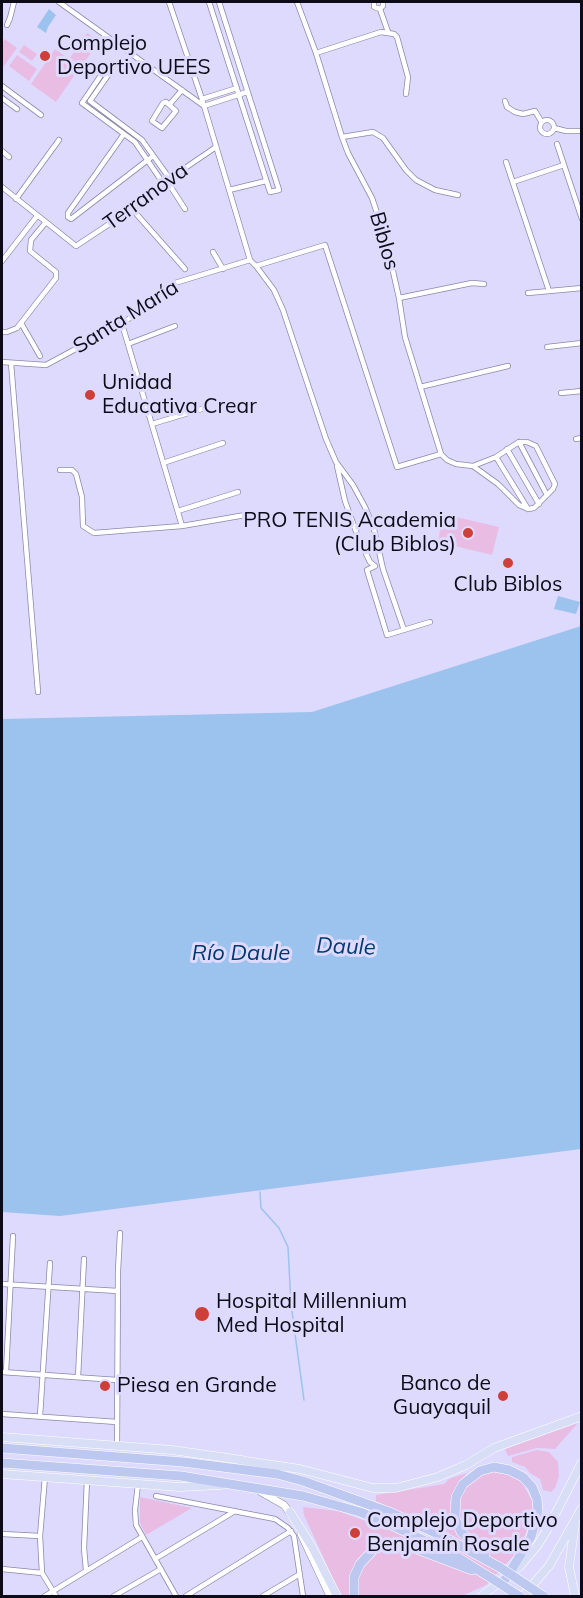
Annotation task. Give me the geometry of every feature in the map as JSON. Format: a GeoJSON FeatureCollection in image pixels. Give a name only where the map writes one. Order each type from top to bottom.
{"type":"FeatureCollection","features":[{"type":"Feature","properties":{"kind":"highway"},"geometry":{"type":"LineString","coordinates":[[2,1448],[183,1462],[277,1474],[363,1501],[420,1526],[501,1568]]}},
{"type":"Feature","properties":{"kind":"highway"},"geometry":{"type":"LineString","coordinates":[[2,1463],[171,1475],[303,1496],[332,1503],[414,1534],[468,1562],[521,1596]]}},
{"type":"Feature","properties":{"kind":"highway"},"geometry":{"type":"LineString","coordinates":[[505,1580],[535,1528],[538,1506],[532,1487],[523,1477],[509,1470],[487,1468],[474,1474],[463,1484],[455,1503],[455,1518],[461,1532],[466,1539],[501,1568],[543,1596]]}},
{"type":"Feature","properties":{"kind":"highway"},"geometry":{"type":"LineString","coordinates":[[354,1596],[353,1585],[357,1569],[364,1558],[380,1546],[394,1544],[417,1549],[491,1578]]}},
{"type":"Feature","properties":{"kind":"main road"},"geometry":{"type":"LineString","coordinates":[[2,1437],[184,1451],[300,1469],[373,1488],[396,1488],[438,1477],[466,1465],[494,1448],[582,1416]]}},
{"type":"Feature","properties":{"kind":"main road"},"geometry":{"type":"LineString","coordinates":[[239,1460],[303,1481]]}},
{"type":"Feature","properties":{"kind":"main road"},"geometry":{"type":"LineString","coordinates":[[482,1596],[520,1566],[547,1530],[582,1462]]}},
{"type":"Feature","properties":{"kind":"main road"},"geometry":{"type":"LineString","coordinates":[[2,1474],[188,1488],[233,1485]]}},
{"type":"Feature","properties":{"kind":"main road"},"geometry":{"type":"LineString","coordinates":[[244,1487],[265,1493],[276,1499],[290,1512],[312,1547],[337,1596]]}},
{"type":"Feature","properties":{"kind":"main road"},"geometry":{"type":"LineString","coordinates":[[521,1596],[549,1566],[582,1508]]}},
{"type":"Feature","properties":{"kind":"main road"},"geometry":{"type":"LineString","coordinates":[[290,1512],[330,1596]]}},
{"type":"Feature","properties":{"kind":"main road"},"geometry":{"type":"LineString","coordinates":[[574,1596],[568,1567],[576,1518]]}},
{"type":"Feature","properties":{"kind":"street"},"geometry":{"type":"LineString","coordinates":[[7,25],[14,2]]}},
{"type":"Feature","properties":{"kind":"street"},"geometry":{"type":"LineString","coordinates":[[59,2],[204,106]]}},
{"type":"Feature","properties":{"kind":"street"},"geometry":{"type":"LineString","coordinates":[[169,2],[202,99],[250,260],[274,290],[282,310],[336,462],[345,501],[358,537],[370,562],[383,569]]}},
{"type":"Feature","properties":{"kind":"street"},"geometry":{"type":"LineString","coordinates":[[209,2],[270,192],[279,189],[219,2]]}},
{"type":"Feature","properties":{"kind":"street","name":"Biblos"},"geometry":{"type":"LineString","coordinates":[[297,2],[342,137],[372,198],[386,240],[405,337],[441,454]]}},
{"type":"Feature","properties":{"kind":"street"},"geometry":{"type":"LineString","coordinates":[[375,2],[374,7],[380,9]]}},
{"type":"Feature","properties":{"kind":"street"},"geometry":{"type":"LineString","coordinates":[[380,9],[384,6],[382,2]]}},
{"type":"Feature","properties":{"kind":"street"},"geometry":{"type":"LineString","coordinates":[[380,9],[388,32],[397,37],[408,77],[406,94]]}},
{"type":"Feature","properties":{"kind":"street"},"geometry":{"type":"LineString","coordinates":[[217,26],[226,23]]}},
{"type":"Feature","properties":{"kind":"street"},"geometry":{"type":"LineString","coordinates":[[316,54],[388,32]]}},
{"type":"Feature","properties":{"kind":"street"},"geometry":{"type":"LineString","coordinates":[[226,54],[235,52]]}},
{"type":"Feature","properties":{"kind":"street"},"geometry":{"type":"LineString","coordinates":[[166,181],[147,161],[135,142],[125,132],[90,101],[111,71],[106,68],[82,103],[125,132],[142,140],[185,209]]}},
{"type":"Feature","properties":{"kind":"street"},"geometry":{"type":"LineString","coordinates":[[2,86],[41,115]]}},
{"type":"Feature","properties":{"kind":"street"},"geometry":{"type":"LineString","coordinates":[[202,99],[245,86]]}},
{"type":"Feature","properties":{"kind":"street"},"geometry":{"type":"LineString","coordinates":[[170,104],[182,90]]}},
{"type":"Feature","properties":{"kind":"street"},"geometry":{"type":"LineString","coordinates":[[204,106],[247,92]]}},
{"type":"Feature","properties":{"kind":"street"},"geometry":{"type":"LineString","coordinates":[[2,98],[17,109]]}},
{"type":"Feature","properties":{"kind":"street"},"geometry":{"type":"LineString","coordinates":[[505,101],[507,107],[514,112],[523,114],[535,111],[541,121],[540,130],[543,133],[552,132],[554,128]]}},
{"type":"Feature","properties":{"kind":"street"},"geometry":{"type":"LineString","coordinates":[[163,103],[170,104],[176,111],[162,128],[152,122],[163,103]]}},
{"type":"Feature","properties":{"kind":"street"},"geometry":{"type":"LineString","coordinates":[[541,121],[550,120],[554,128],[566,131],[582,131]]}},
{"type":"Feature","properties":{"kind":"street"},"geometry":{"type":"LineString","coordinates":[[251,132],[259,129]]}},
{"type":"Feature","properties":{"kind":"street"},"geometry":{"type":"LineString","coordinates":[[125,132],[68,213],[68,217],[71,219],[153,156]]}},
{"type":"Feature","properties":{"kind":"street"},"geometry":{"type":"LineString","coordinates":[[342,137],[373,132],[383,138],[416,180],[435,190],[458,195]]}},
{"type":"Feature","properties":{"kind":"street"},"geometry":{"type":"LineString","coordinates":[[16,199],[59,140]]}},
{"type":"Feature","properties":{"kind":"street"},"geometry":{"type":"LineString","coordinates":[[557,144],[582,219]]}},
{"type":"Feature","properties":{"kind":"street","name":"Terranova"},"geometry":{"type":"LineString","coordinates":[[46,222],[76,246],[132,209],[166,181],[216,147]]}},
{"type":"Feature","properties":{"kind":"street"},"geometry":{"type":"LineString","coordinates":[[2,151],[9,157]]}},
{"type":"Feature","properties":{"kind":"street"},"geometry":{"type":"LineString","coordinates":[[260,160],[269,158]]}},
{"type":"Feature","properties":{"kind":"street"},"geometry":{"type":"LineString","coordinates":[[506,162],[549,291]]}},
{"type":"Feature","properties":{"kind":"street"},"geometry":{"type":"LineString","coordinates":[[513,182],[564,165]]}},
{"type":"Feature","properties":{"kind":"street"},"geometry":{"type":"LineString","coordinates":[[229,190],[266,181]]}},
{"type":"Feature","properties":{"kind":"street"},"geometry":{"type":"LineString","coordinates":[[2,187],[46,222],[32,240],[30,251],[56,272],[56,279],[21,323],[13,331],[2,332]]}},
{"type":"Feature","properties":{"kind":"street"},"geometry":{"type":"LineString","coordinates":[[132,209],[185,269]]}},
{"type":"Feature","properties":{"kind":"street"},"geometry":{"type":"LineString","coordinates":[[2,261],[37,216]]}},
{"type":"Feature","properties":{"kind":"street"},"geometry":{"type":"LineString","coordinates":[[256,266],[325,245],[398,467],[441,454],[456,464],[473,466],[496,457],[519,442],[527,442],[536,446],[555,487],[534,508],[528,508],[519,505],[498,484],[473,466]]}},
{"type":"Feature","properties":{"kind":"street"},"geometry":{"type":"LineString","coordinates":[[213,252],[223,269]]}},
{"type":"Feature","properties":{"kind":"street","name":"Santa María"},"geometry":{"type":"LineString","coordinates":[[2,362],[46,364],[122,324],[175,283],[250,260]]}},
{"type":"Feature","properties":{"kind":"street"},"geometry":{"type":"LineString","coordinates":[[399,298],[472,283],[484,284]]}},
{"type":"Feature","properties":{"kind":"street"},"geometry":{"type":"LineString","coordinates":[[528,293],[582,288]]}},
{"type":"Feature","properties":{"kind":"street"},"geometry":{"type":"LineString","coordinates":[[21,323],[40,356]]}},
{"type":"Feature","properties":{"kind":"street"},"geometry":{"type":"LineString","coordinates":[[122,324],[182,526]]}},
{"type":"Feature","properties":{"kind":"street"},"geometry":{"type":"LineString","coordinates":[[128,344],[175,326]]}},
{"type":"Feature","properties":{"kind":"street"},"geometry":{"type":"LineString","coordinates":[[547,347],[582,343]]}},
{"type":"Feature","properties":{"kind":"street"},"geometry":{"type":"LineString","coordinates":[[12,363],[38,692]]}},
{"type":"Feature","properties":{"kind":"street"},"geometry":{"type":"LineString","coordinates":[[420,387],[508,366]]}},
{"type":"Feature","properties":{"kind":"street"},"geometry":{"type":"LineString","coordinates":[[561,393],[582,391]]}},
{"type":"Feature","properties":{"kind":"street"},"geometry":{"type":"LineString","coordinates":[[152,424],[205,408]]}},
{"type":"Feature","properties":{"kind":"street"},"geometry":{"type":"LineString","coordinates":[[519,442],[547,495]]}},
{"type":"Feature","properties":{"kind":"street"},"geometry":{"type":"LineString","coordinates":[[163,463],[224,443]]}},
{"type":"Feature","properties":{"kind":"street"},"geometry":{"type":"LineString","coordinates":[[507,449],[538,504]]}},
{"type":"Feature","properties":{"kind":"street"},"geometry":{"type":"LineString","coordinates":[[496,457],[528,508]]}},
{"type":"Feature","properties":{"kind":"street"},"geometry":{"type":"LineString","coordinates":[[336,462],[353,485],[374,529],[383,569],[404,630]]}},
{"type":"Feature","properties":{"kind":"street"},"geometry":{"type":"LineString","coordinates":[[60,470],[72,470],[76,474],[82,496],[82,526],[94,533],[182,526],[251,514]]}},
{"type":"Feature","properties":{"kind":"street"},"geometry":{"type":"LineString","coordinates":[[177,511],[238,492]]}},
{"type":"Feature","properties":{"kind":"street"},"geometry":{"type":"LineString","coordinates":[[375,566],[367,570],[387,635],[430,622]]}},
{"type":"Feature","properties":{"kind":"street"},"geometry":{"type":"LineString","coordinates":[[117,1445],[120,1233]]}},
{"type":"Feature","properties":{"kind":"street"},"geometry":{"type":"LineString","coordinates":[[13,1236],[4,1372],[117,1380]]}},
{"type":"Feature","properties":{"kind":"street"},"geometry":{"type":"LineString","coordinates":[[78,1377],[84,1259]]}},
{"type":"Feature","properties":{"kind":"street"},"geometry":{"type":"LineString","coordinates":[[40,1416],[50,1263]]}},
{"type":"Feature","properties":{"kind":"street"},"geometry":{"type":"LineString","coordinates":[[2,1284],[118,1291]]}},
{"type":"Feature","properties":{"kind":"street"},"geometry":{"type":"LineString","coordinates":[[2,1414],[117,1422]]}},
{"type":"Feature","properties":{"kind":"street"},"geometry":{"type":"LineString","coordinates":[[45,1477],[40,1536],[42,1573],[54,1594]]}},
{"type":"Feature","properties":{"kind":"street"},"geometry":{"type":"LineString","coordinates":[[86,1570],[84,1548],[87,1480]]}},
{"type":"Feature","properties":{"kind":"street"},"geometry":{"type":"LineString","coordinates":[[138,1484],[136,1525],[176,1596]]}},
{"type":"Feature","properties":{"kind":"street"},"geometry":{"type":"LineString","coordinates":[[156,1496],[275,1519],[294,1536],[303,1596]]}},
{"type":"Feature","properties":{"kind":"street"},"geometry":{"type":"LineString","coordinates":[[155,1559],[235,1511]]}},
{"type":"Feature","properties":{"kind":"street"},"geometry":{"type":"LineString","coordinates":[[186,1596],[291,1531]]}},
{"type":"Feature","properties":{"kind":"street"},"geometry":{"type":"LineString","coordinates":[[2,1534],[40,1536]]}},
{"type":"Feature","properties":{"kind":"street"},"geometry":{"type":"LineString","coordinates":[[45,1596],[54,1594],[86,1570],[142,1537]]}},
{"type":"Feature","properties":{"kind":"street"},"geometry":{"type":"LineString","coordinates":[[2,1569],[42,1573]]}},
{"type":"Feature","properties":{"kind":"street"},"geometry":{"type":"LineString","coordinates":[[114,1596],[161,1569]]}},
{"type":"Feature","properties":{"kind":"street"},"geometry":{"type":"LineString","coordinates":[[262,1596],[300,1574]]}},
{"type":"Feature","properties":{"kind":"shaded area"},"geometry":{"type":"Polygon","coordinates":[[[87,33],[99,41],[82,66],[70,58],[87,33]]]}},
{"type":"Feature","properties":{"kind":"shaded area"},"geometry":{"type":"Polygon","coordinates":[[[5,39],[17,48],[3,67],[2,43],[5,39]]]}},
{"type":"Feature","properties":{"kind":"shaded area"},"geometry":{"type":"Polygon","coordinates":[[[24,45],[37,54],[32,61],[19,52],[24,45]]]}},
{"type":"Feature","properties":{"kind":"shaded area"},"geometry":{"type":"Polygon","coordinates":[[[55,49],[80,67],[56,102],[31,84],[55,49]]]}},
{"type":"Feature","properties":{"kind":"shaded area"},"geometry":{"type":"Polygon","coordinates":[[[17,55],[37,69],[29,81],[9,66],[17,55]]]}},
{"type":"Feature","properties":{"kind":"shaded area","name":"PRO TENIS Academia (Club Biblos)"},"geometry":{"type":"Polygon","coordinates":[[[443,514],[499,527],[492,555],[438,542],[443,514]]]}},
{"type":"Feature","properties":{"kind":"shaded area"},"geometry":{"type":"Polygon","coordinates":[[[578,1423],[555,1449],[537,1448],[508,1456],[505,1449],[578,1423]]]}},
{"type":"Feature","properties":{"kind":"shaded area"},"geometry":{"type":"Polygon","coordinates":[[[537,1450],[549,1452],[558,1462],[559,1476],[551,1492],[543,1490],[540,1479],[525,1467],[512,1462],[512,1457],[537,1450]]]}},
{"type":"Feature","properties":{"kind":"shaded area","name":"Complejo Deportivo Benjamín Rosale"},"geometry":{"type":"Polygon","coordinates":[[[493,1472],[512,1475],[522,1482],[532,1501],[533,1511],[518,1551],[486,1585],[462,1596],[341,1596],[304,1515],[303,1507],[338,1511],[390,1530],[437,1551],[446,1534],[376,1501],[376,1495],[444,1484],[449,1479],[467,1473],[451,1499],[450,1504],[458,1505],[463,1491],[476,1477],[493,1472]]]}},
{"type":"Feature","properties":{"kind":"shaded area"},"geometry":{"type":"Polygon","coordinates":[[[140,1497],[192,1508],[146,1535],[140,1523],[140,1497]]]}},
{"type":"Feature","properties":{"kind":"water"},"geometry":{"type":"Polygon","coordinates":[[[49,9],[56,15],[46,33],[37,27],[49,9]]]}},
{"type":"Feature","properties":{"kind":"water"},"geometry":{"type":"Polygon","coordinates":[[[558,596],[580,602],[576,614],[554,609],[558,596]]]}},
{"type":"Feature","properties":{"kind":"water","name":"Río Daule"},"geometry":{"type":"Polygon","coordinates":[[[581,626],[581,1149],[60,1216],[2,1212],[2,719],[312,712],[581,626]]]}},
{"type":"Feature","properties":{"kind":"waterway"},"geometry":{"type":"LineString","coordinates":[[260,1192],[261,1208],[279,1228],[288,1247],[291,1304],[304,1400]]}},
{"type":"Feature","properties":{"kind":"place","name":"Complejo Deportivo UEES"},"geometry":{"type":"Point","coordinates":[45,56]}},
{"type":"Feature","properties":{"kind":"place","name":"Unidad Educativa Crear"},"geometry":{"type":"Point","coordinates":[90,395]}},
{"type":"Feature","properties":{"kind":"place","name":"PRO TENIS Academia (Club Biblos)"},"geometry":{"type":"Point","coordinates":[468,533]}},
{"type":"Feature","properties":{"kind":"place","name":"Club Biblos"},"geometry":{"type":"Point","coordinates":[508,563]}},
{"type":"Feature","properties":{"kind":"place","name":"Hospital Millennium Med Hospital"},"geometry":{"type":"Point","coordinates":[202,1314]}},
{"type":"Feature","properties":{"kind":"place","name":"Piesa en Grande"},"geometry":{"type":"Point","coordinates":[105,1386]}},
{"type":"Feature","properties":{"kind":"place","name":"Banco de Guayaquil"},"geometry":{"type":"Point","coordinates":[503,1396]}},
{"type":"Feature","properties":{"kind":"place","name":"Complejo Deportivo Benjamín Rosale"},"geometry":{"type":"Point","coordinates":[355,1533]}},
{"type":"Feature","properties":{"kind":"water label","name":"Daule"},"geometry":{"type":"Point","coordinates":[346,947]}}]}
